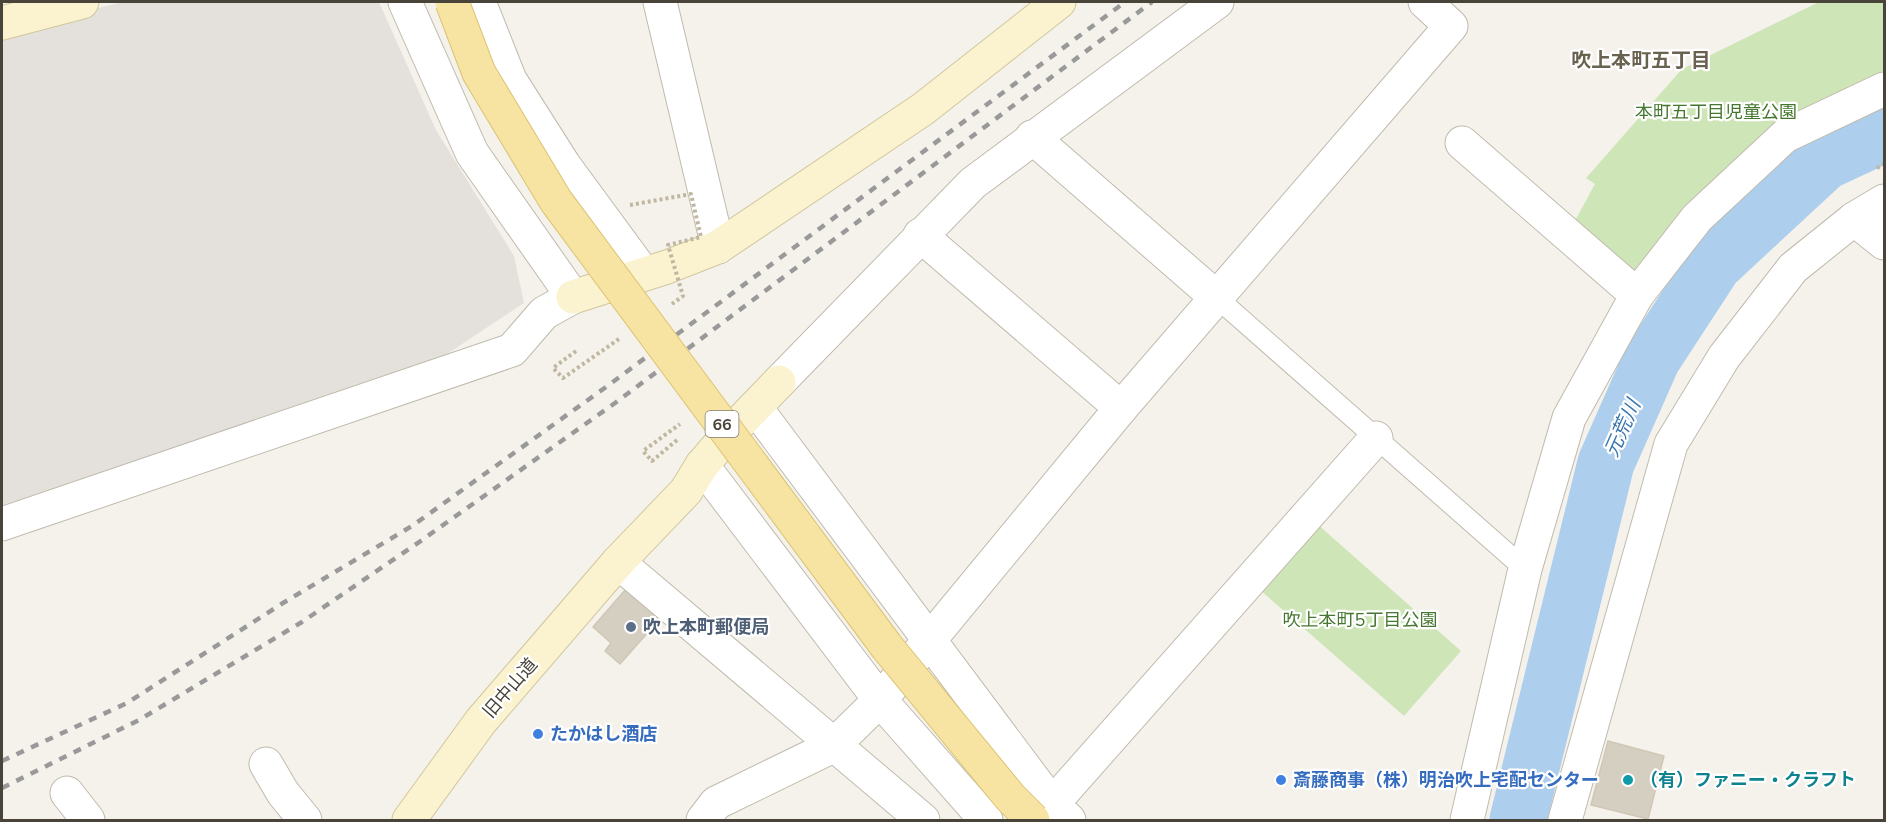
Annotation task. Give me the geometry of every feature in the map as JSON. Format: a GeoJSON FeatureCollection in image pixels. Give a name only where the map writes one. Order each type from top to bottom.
{"type":"FeatureCollection","features":[{"type":"Feature","properties":{"kind":"main road","name":"66"},"geometry":{"type":"LineString","coordinates":[[452,2],[478,73],[556,201],[887,647],[1010,797],[1048,816]]}},
{"type":"Feature","properties":{"kind":"street"},"geometry":{"type":"LineString","coordinates":[[2,23],[82,2]]}},
{"type":"Feature","properties":{"kind":"street"},"geometry":{"type":"LineString","coordinates":[[405,2],[472,153],[573,297]]}},
{"type":"Feature","properties":{"kind":"street"},"geometry":{"type":"LineString","coordinates":[[479,2],[510,80],[570,174],[644,274]]}},
{"type":"Feature","properties":{"kind":"street"},"geometry":{"type":"LineString","coordinates":[[660,2],[718,247]]}},
{"type":"Feature","properties":{"kind":"street"},"geometry":{"type":"LineString","coordinates":[[2,524],[512,350],[544,313],[573,297],[718,247],[923,110],[1059,2]]}},
{"type":"Feature","properties":{"kind":"street"},"geometry":{"type":"LineString","coordinates":[[1121,408],[920,235],[973,183],[1217,2]]}},
{"type":"Feature","properties":{"kind":"street"},"geometry":{"type":"LineString","coordinates":[[703,820],[716,803],[833,746],[880,700],[1121,408],[1451,26],[1425,2]]}},
{"type":"Feature","properties":{"kind":"street"},"geometry":{"type":"LineString","coordinates":[[1467,820],[1525,569],[1569,418],[1636,295],[1697,218],[1785,136],[1884,89]]}},
{"type":"Feature","properties":{"kind":"street"},"geometry":{"type":"LineString","coordinates":[[1032,137],[1216,297]]}},
{"type":"Feature","properties":{"kind":"street"},"geometry":{"type":"LineString","coordinates":[[1462,143],[1636,295]]}},
{"type":"Feature","properties":{"kind":"street"},"geometry":{"type":"LineString","coordinates":[[1565,820],[1671,444],[1724,357],[1793,267],[1854,219],[1884,201]]}},
{"type":"Feature","properties":{"kind":"street"},"geometry":{"type":"LineString","coordinates":[[1854,219],[1884,243]]}},
{"type":"Feature","properties":{"kind":"street","name":"旧中山道"},"geometry":{"type":"LineString","coordinates":[[409,820],[482,722],[618,562],[686,491],[702,465],[920,235]]}},
{"type":"Feature","properties":{"kind":"street"},"geometry":{"type":"LineString","coordinates":[[755,407],[929,640],[1048,816],[1376,438]]}},
{"type":"Feature","properties":{"kind":"street"},"geometry":{"type":"LineString","coordinates":[[702,465],[880,700],[986,820]]}},
{"type":"Feature","properties":{"kind":"street"},"geometry":{"type":"LineString","coordinates":[[618,562],[923,820]]}},
{"type":"Feature","properties":{"kind":"street"},"geometry":{"type":"LineString","coordinates":[[266,764],[283,793],[305,820]]}},
{"type":"Feature","properties":{"kind":"street"},"geometry":{"type":"LineString","coordinates":[[67,793],[88,820]]}},
{"type":"Feature","properties":{"kind":"lane"},"geometry":{"type":"LineString","coordinates":[[1216,297],[1525,569]]}},
{"type":"Feature","properties":{"kind":"path"},"geometry":{"type":"LineString","coordinates":[[630,205],[691,194],[701,237],[668,245],[683,296],[669,306]]}},
{"type":"Feature","properties":{"kind":"path"},"geometry":{"type":"LineString","coordinates":[[576,351],[553,368],[563,378],[624,335]]}},
{"type":"Feature","properties":{"kind":"path"},"geometry":{"type":"LineString","coordinates":[[684,435],[652,461],[643,451],[687,418]]}},
{"type":"Feature","properties":{"kind":"shaded area"},"geometry":{"type":"Polygon","coordinates":[[[122,2],[379,2],[436,130],[514,256],[524,303],[435,362],[2,506],[2,33],[122,2]]]}},
{"type":"Feature","properties":{"kind":"green space","name":"本町五丁目児童公園"},"geometry":{"type":"Polygon","coordinates":[[[1819,2],[1884,2],[1884,70],[1772,133],[1641,276],[1571,228],[1595,184],[1586,178],[1682,69],[1819,2]]]}},
{"type":"Feature","properties":{"kind":"green space","name":"吹上本町5丁目公園"},"geometry":{"type":"Polygon","coordinates":[[[1316,523],[1461,651],[1404,716],[1259,589],[1316,523]]]}},
{"type":"Feature","properties":{"kind":"building"},"geometry":{"type":"Polygon","coordinates":[[[632,582],[666,612],[620,664],[605,651],[611,643],[593,627],[632,582]]]}},
{"type":"Feature","properties":{"kind":"building","name":"（有）ファニー・クラフト"},"geometry":{"type":"Polygon","coordinates":[[[1608,741],[1664,756],[1648,819],[1591,805],[1608,741]]]}},
{"type":"Feature","properties":{"kind":"waterway","name":"元荒川"},"geometry":{"type":"LineString","coordinates":[[1518,820],[1606,463],[1652,359],[1714,264],[1824,162],[1884,134]]}},
{"type":"Feature","properties":{"kind":"railway"},"geometry":{"type":"LineString","coordinates":[[2,761],[127,703],[283,603],[412,526],[606,387],[1125,2]]}},
{"type":"Feature","properties":{"kind":"railway"},"geometry":{"type":"LineString","coordinates":[[2,788],[139,720],[302,622],[422,540],[615,403],[1152,2]]}},
{"type":"Feature","properties":{"kind":"place","name":"吹上本町郵便局"},"geometry":{"type":"Point","coordinates":[631,627]}},
{"type":"Feature","properties":{"kind":"place","name":"たかはし酒店"},"geometry":{"type":"Point","coordinates":[538,734]}},
{"type":"Feature","properties":{"kind":"place","name":"斎藤商事（株）明治吹上宅配センター"},"geometry":{"type":"Point","coordinates":[1281,780]}},
{"type":"Feature","properties":{"kind":"place","name":"（有）ファニー・クラフト"},"geometry":{"type":"Point","coordinates":[1628,780]}},
{"type":"Feature","properties":{"kind":"district","name":"吹上本町五丁目"},"geometry":{"type":"Point","coordinates":[1641,60]}}]}
